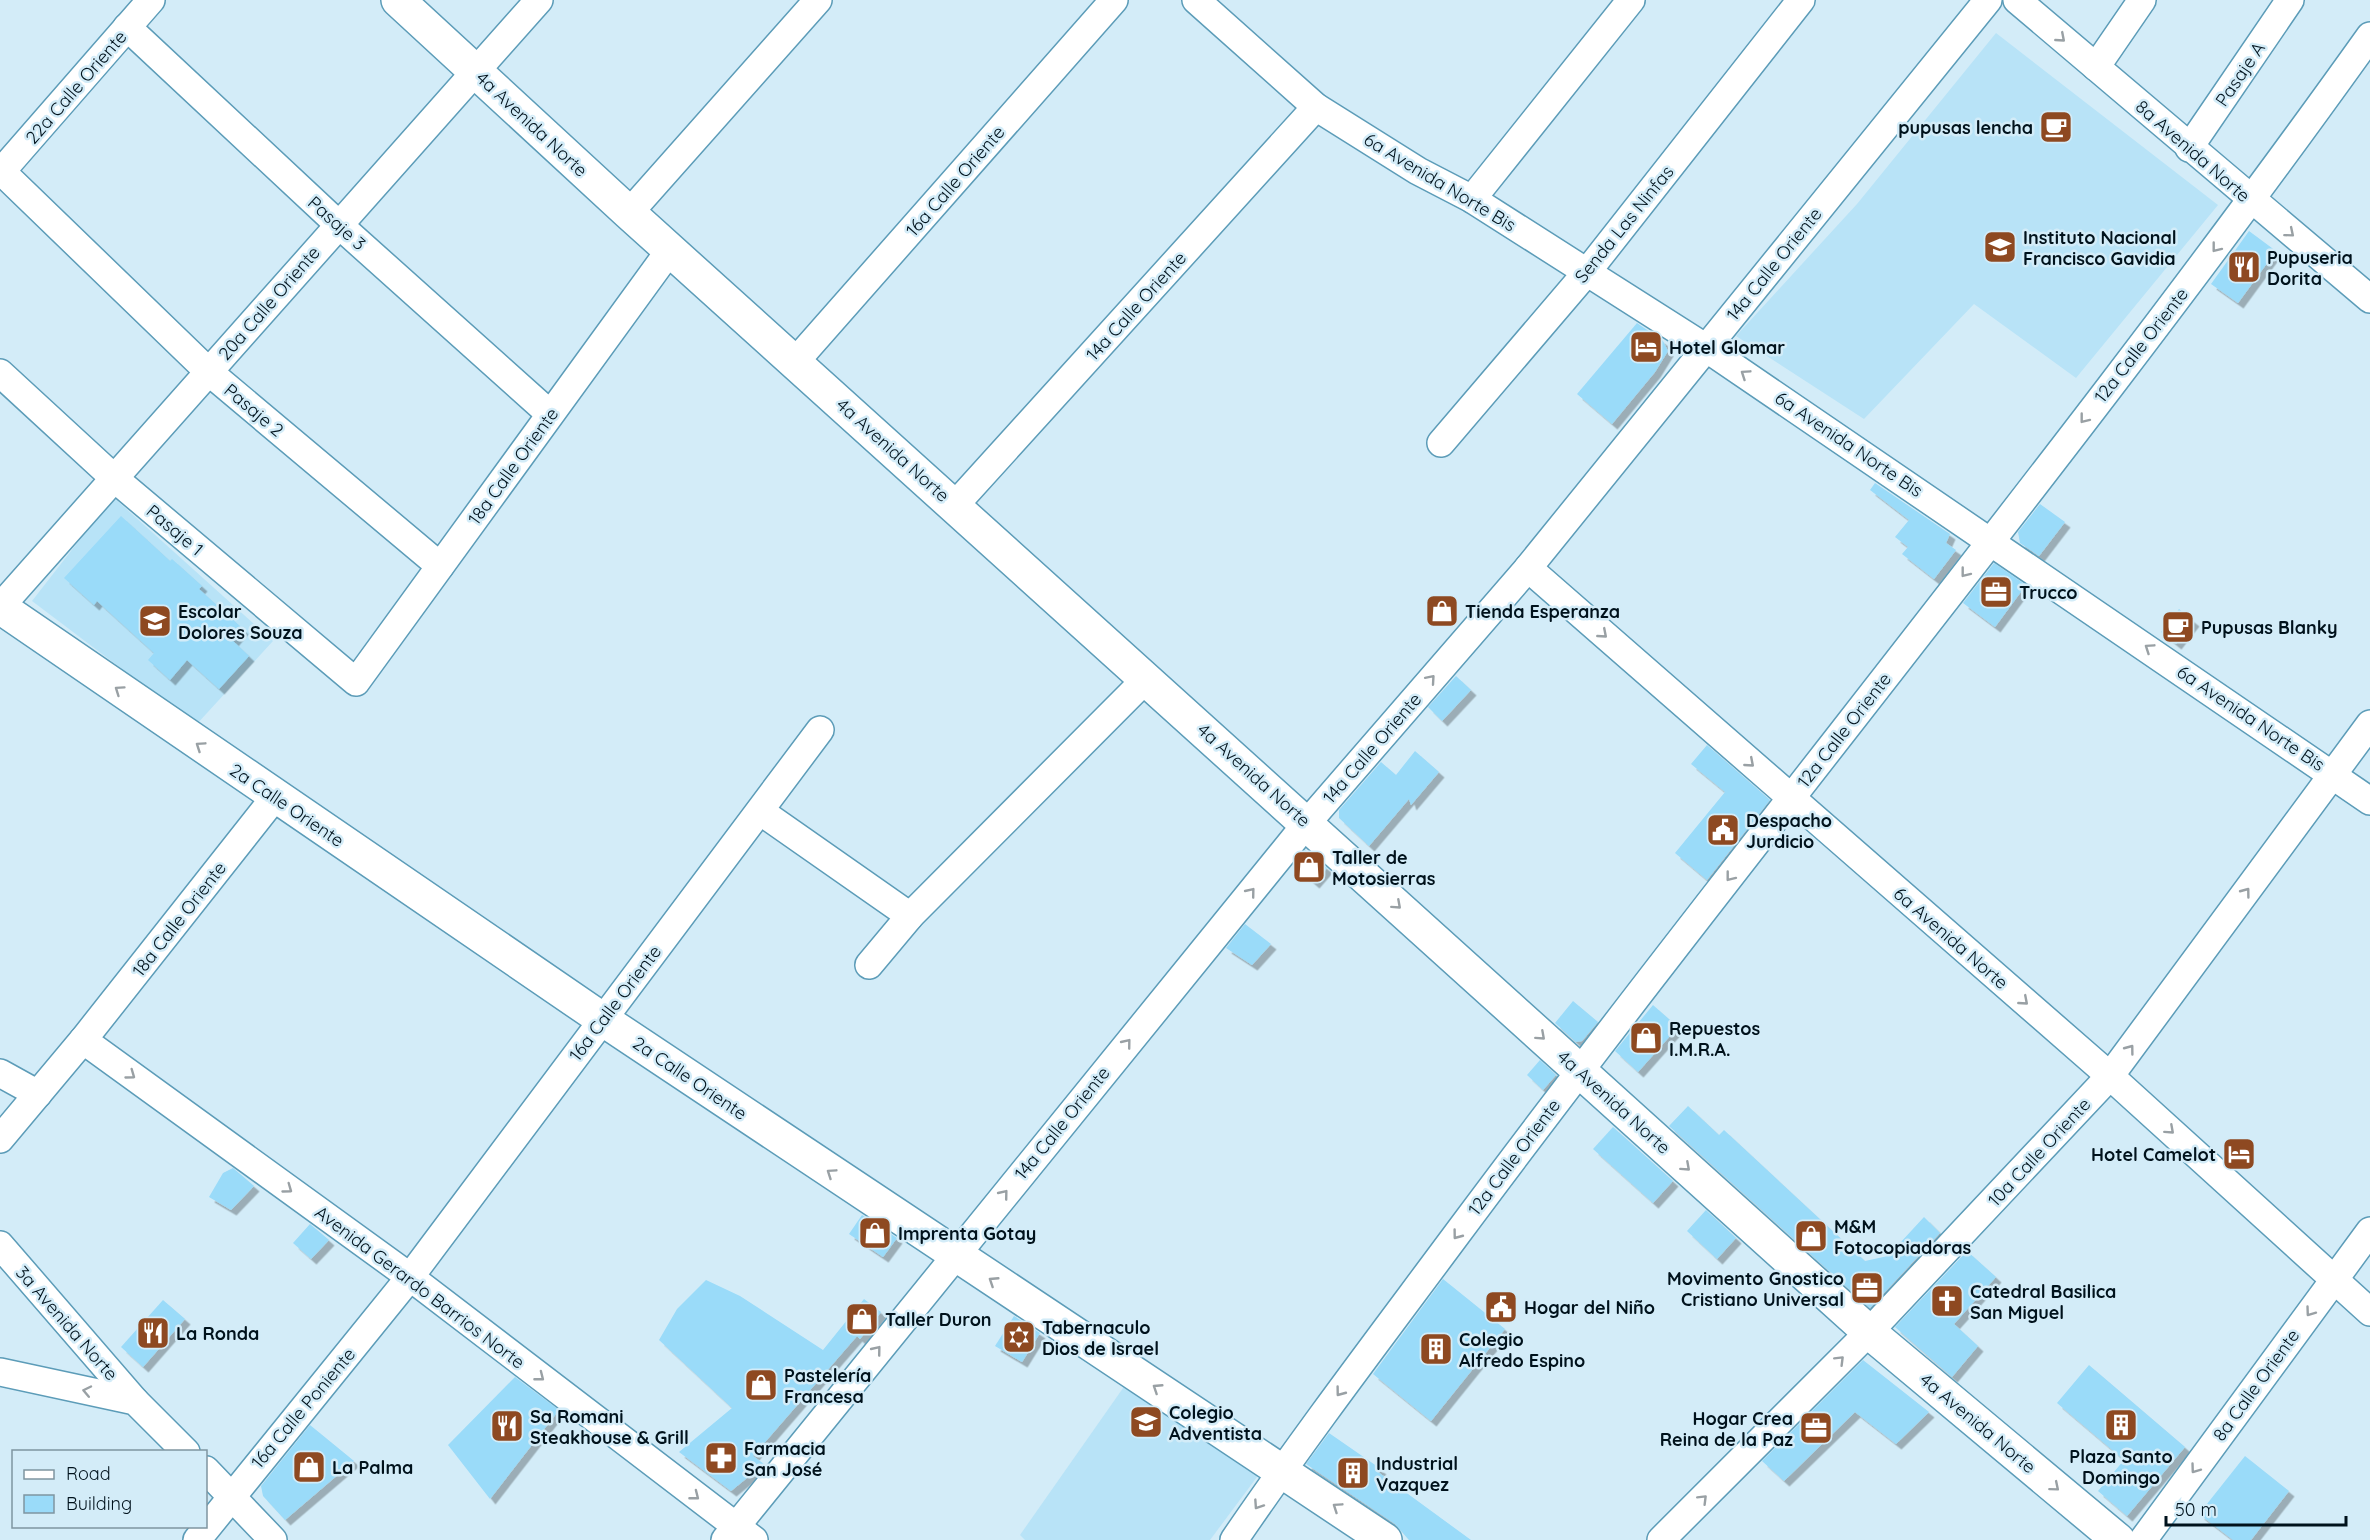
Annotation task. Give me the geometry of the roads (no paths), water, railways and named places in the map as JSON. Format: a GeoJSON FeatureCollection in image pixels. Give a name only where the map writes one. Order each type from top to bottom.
{"type":"FeatureCollection","features":[{"type":"Feature","properties":{"kind":"main road","name":"4a Avenida Norte"},"geometry":{"type":"LineString","coordinates":[[398,0],[629,213],[1869,1332],[2118,1540]]}},
{"type":"Feature","properties":{"kind":"main road","name":"2a Calle Oriente"},"geometry":{"type":"LineString","coordinates":[[0,607],[167,724],[602,1019],[1385,1540]]}},
{"type":"Feature","properties":{"kind":"street","name":"22a Calle Oriente"},"geometry":{"type":"LineString","coordinates":[[1,172],[151,0]]}},
{"type":"Feature","properties":{"kind":"street","name":"20a Calle Oriente"},"geometry":{"type":"LineString","coordinates":[[0,607],[539,0]]}},
{"type":"Feature","properties":{"kind":"street"},"geometry":{"type":"LineString","coordinates":[[629,213],[818,0]]}},
{"type":"Feature","properties":{"kind":"street","name":"16a Calle Oriente"},"geometry":{"type":"LineString","coordinates":[[795,362],[1114,0]]}},
{"type":"Feature","properties":{"kind":"street"},"geometry":{"type":"LineString","coordinates":[[1196,0],[1316,107]]}},
{"type":"Feature","properties":{"kind":"street"},"geometry":{"type":"LineString","coordinates":[[1472,199],[1631,0]]}},
{"type":"Feature","properties":{"kind":"street","name":"Senda Las Ninfas"},"geometry":{"type":"LineString","coordinates":[[1441,443],[1587,272],[1801,0]]}},
{"type":"Feature","properties":{"kind":"street","name":"14a Calle Oriente"},"geometry":{"type":"LineString","coordinates":[[738,1536],[954,1255],[1307,823],[1528,568],[1988,0]]}},
{"type":"Feature","properties":{"kind":"street","name":"8a Avenida Norte"},"geometry":{"type":"LineString","coordinates":[[2017,0],[2370,299]]}},
{"type":"Feature","properties":{"kind":"street"},"geometry":{"type":"LineString","coordinates":[[2096,67],[2142,0]]}},
{"type":"Feature","properties":{"kind":"street","name":"Pasaje A"},"geometry":{"type":"LineString","coordinates":[[2189,148],[2290,0]]}},
{"type":"Feature","properties":{"kind":"street","name":"Pasaje 3"},"geometry":{"type":"LineString","coordinates":[[127,27],[338,224],[550,414]]}},
{"type":"Feature","properties":{"kind":"street","name":"12a Calle Oriente"},"geometry":{"type":"LineString","coordinates":[[1234,1540],[1282,1470],[1579,1070],[2252,201],[2370,36]]}},
{"type":"Feature","properties":{"kind":"street","name":"6a Avenida Norte Bis"},"geometry":{"type":"LineString","coordinates":[[1316,107],[1418,171],[1472,199],[1706,348],[2334,774],[2370,801]]}},
{"type":"Feature","properties":{"kind":"street","name":"14a Calle Oriente"},"geometry":{"type":"LineString","coordinates":[[955,505],[1316,107]]}},
{"type":"Feature","properties":{"kind":"street","name":"Pasaje 2"},"geometry":{"type":"LineString","coordinates":[[1,172],[209,372],[440,566]]}},
{"type":"Feature","properties":{"kind":"street","name":"18a Calle Oriente"},"geometry":{"type":"LineString","coordinates":[[356,682],[670,250]]}},
{"type":"Feature","properties":{"kind":"street","name":"Pasaje 1"},"geometry":{"type":"LineString","coordinates":[[0,372],[114,478],[356,682]]}},
{"type":"Feature","properties":{"kind":"street","name":"6a Avenida Norte"},"geometry":{"type":"LineString","coordinates":[[1528,568],[2110,1076],[2370,1312]]}},
{"type":"Feature","properties":{"kind":"street"},"geometry":{"type":"LineString","coordinates":[[869,965],[910,916],[1143,675]]}},
{"type":"Feature","properties":{"kind":"street","name":"10a Calle Oriente"},"geometry":{"type":"LineString","coordinates":[[1661,1540],[1869,1332],[2110,1076],[2370,724]]}},
{"type":"Feature","properties":{"kind":"street","name":"16a Calle Oriente"},"geometry":{"type":"LineString","coordinates":[[410,1277],[820,730]]}},
{"type":"Feature","properties":{"kind":"street","name":"18a Calle Oriente"},"geometry":{"type":"LineString","coordinates":[[0,1139],[83,1040],[275,797]]}},
{"type":"Feature","properties":{"kind":"street"},"geometry":{"type":"LineString","coordinates":[[760,811],[910,916]]}},
{"type":"Feature","properties":{"kind":"street","name":"Avenida Gerardo Barrios Norte"},"geometry":{"type":"LineString","coordinates":[[83,1040],[410,1277],[738,1536]]}},
{"type":"Feature","properties":{"kind":"street"},"geometry":{"type":"LineString","coordinates":[[0,1072],[38,1094]]}},
{"type":"Feature","properties":{"kind":"street","name":"8a Calle Oriente"},"geometry":{"type":"LineString","coordinates":[[2143,1540],[2370,1231]]}},
{"type":"Feature","properties":{"kind":"street","name":"3a Avenida Norte"},"geometry":{"type":"LineString","coordinates":[[0,1245],[135,1401],[184,1450]]}},
{"type":"Feature","properties":{"kind":"street","name":"16a Calle Poniente"},"geometry":{"type":"LineString","coordinates":[[207,1526],[410,1277]]}},
{"type":"Feature","properties":{"kind":"street","name":"3a Avenida Norte"},"geometry":{"type":"LineString","coordinates":[[0,1372],[135,1401]]}},
{"type":"Feature","properties":{"kind":"street"},"geometry":{"type":"LineString","coordinates":[[207,1471],[273,1540]]}},
{"type":"Feature","properties":{"kind":"street","name":"16a Calle Poniente"},"geometry":{"type":"LineString","coordinates":[[196,1540],[205,1528]]}},
{"type":"Feature","properties":{"kind":"place","name":"pupusas lencha"},"geometry":{"type":"Point","coordinates":[2056,127]}},
{"type":"Feature","properties":{"kind":"place","name":"Instituto Nacional Francisco Gavidia"},"geometry":{"type":"Point","coordinates":[2000,247]}},
{"type":"Feature","properties":{"kind":"place","name":"Pupuseria Dorita"},"geometry":{"type":"Point","coordinates":[2244,267]}},
{"type":"Feature","properties":{"kind":"place","name":"Hotel Glomar"},"geometry":{"type":"Point","coordinates":[1646,347]}},
{"type":"Feature","properties":{"kind":"place","name":"Trucco"},"geometry":{"type":"Point","coordinates":[1996,592]}},
{"type":"Feature","properties":{"kind":"place","name":"Tienda Esperanza"},"geometry":{"type":"Point","coordinates":[1442,611]}},
{"type":"Feature","properties":{"kind":"place","name":"Escolar Dolores Souza"},"geometry":{"type":"Point","coordinates":[155,621]}},
{"type":"Feature","properties":{"kind":"place","name":"Pupusas Blanky"},"geometry":{"type":"Point","coordinates":[2178,627]}},
{"type":"Feature","properties":{"kind":"place","name":"Despacho Jurdicio"},"geometry":{"type":"Point","coordinates":[1723,830]}},
{"type":"Feature","properties":{"kind":"place","name":"Taller de Motosierras"},"geometry":{"type":"Point","coordinates":[1309,867]}},
{"type":"Feature","properties":{"kind":"place","name":"Repuestos I.M.R.A."},"geometry":{"type":"Point","coordinates":[1646,1038]}},
{"type":"Feature","properties":{"kind":"place","name":"Hotel Camelot"},"geometry":{"type":"Point","coordinates":[2239,1154]}},
{"type":"Feature","properties":{"kind":"place","name":"Imprenta Gotay"},"geometry":{"type":"Point","coordinates":[875,1233]}},
{"type":"Feature","properties":{"kind":"place","name":"M&M Fotocopiadoras"},"geometry":{"type":"Point","coordinates":[1811,1236]}},
{"type":"Feature","properties":{"kind":"place","name":"Movimento Gnostico Cristiano Universal"},"geometry":{"type":"Point","coordinates":[1867,1288]}},
{"type":"Feature","properties":{"kind":"place","name":"Catedral Basilica San Miguel"},"geometry":{"type":"Point","coordinates":[1947,1301]}},
{"type":"Feature","properties":{"kind":"place","name":"Hogar del Niño"},"geometry":{"type":"Point","coordinates":[1501,1307]}},
{"type":"Feature","properties":{"kind":"place","name":"Taller Duron"},"geometry":{"type":"Point","coordinates":[862,1319]}},
{"type":"Feature","properties":{"kind":"place","name":"La Ronda"},"geometry":{"type":"Point","coordinates":[153,1333]}},
{"type":"Feature","properties":{"kind":"place","name":"Tabernaculo Dios de Israel"},"geometry":{"type":"Point","coordinates":[1019,1337]}},
{"type":"Feature","properties":{"kind":"place","name":"Colegio Alfredo Espino"},"geometry":{"type":"Point","coordinates":[1436,1349]}},
{"type":"Feature","properties":{"kind":"place","name":"Pastelería Francesa"},"geometry":{"type":"Point","coordinates":[761,1385]}},
{"type":"Feature","properties":{"kind":"place","name":"Colegio Adventista"},"geometry":{"type":"Point","coordinates":[1146,1422]}},
{"type":"Feature","properties":{"kind":"place","name":"Plaza Santo Domingo"},"geometry":{"type":"Point","coordinates":[2121,1425]}},
{"type":"Feature","properties":{"kind":"place","name":"Sa Romani Steakhouse & Grill"},"geometry":{"type":"Point","coordinates":[507,1426]}},
{"type":"Feature","properties":{"kind":"place","name":"Hogar Crea Reina de la Paz"},"geometry":{"type":"Point","coordinates":[1816,1428]}},
{"type":"Feature","properties":{"kind":"place","name":"Farmacia San José"},"geometry":{"type":"Point","coordinates":[721,1458]}},
{"type":"Feature","properties":{"kind":"place","name":"La Palma"},"geometry":{"type":"Point","coordinates":[309,1467]}},
{"type":"Feature","properties":{"kind":"place","name":"Industrial Vazquez"},"geometry":{"type":"Point","coordinates":[1353,1473]}}]}
